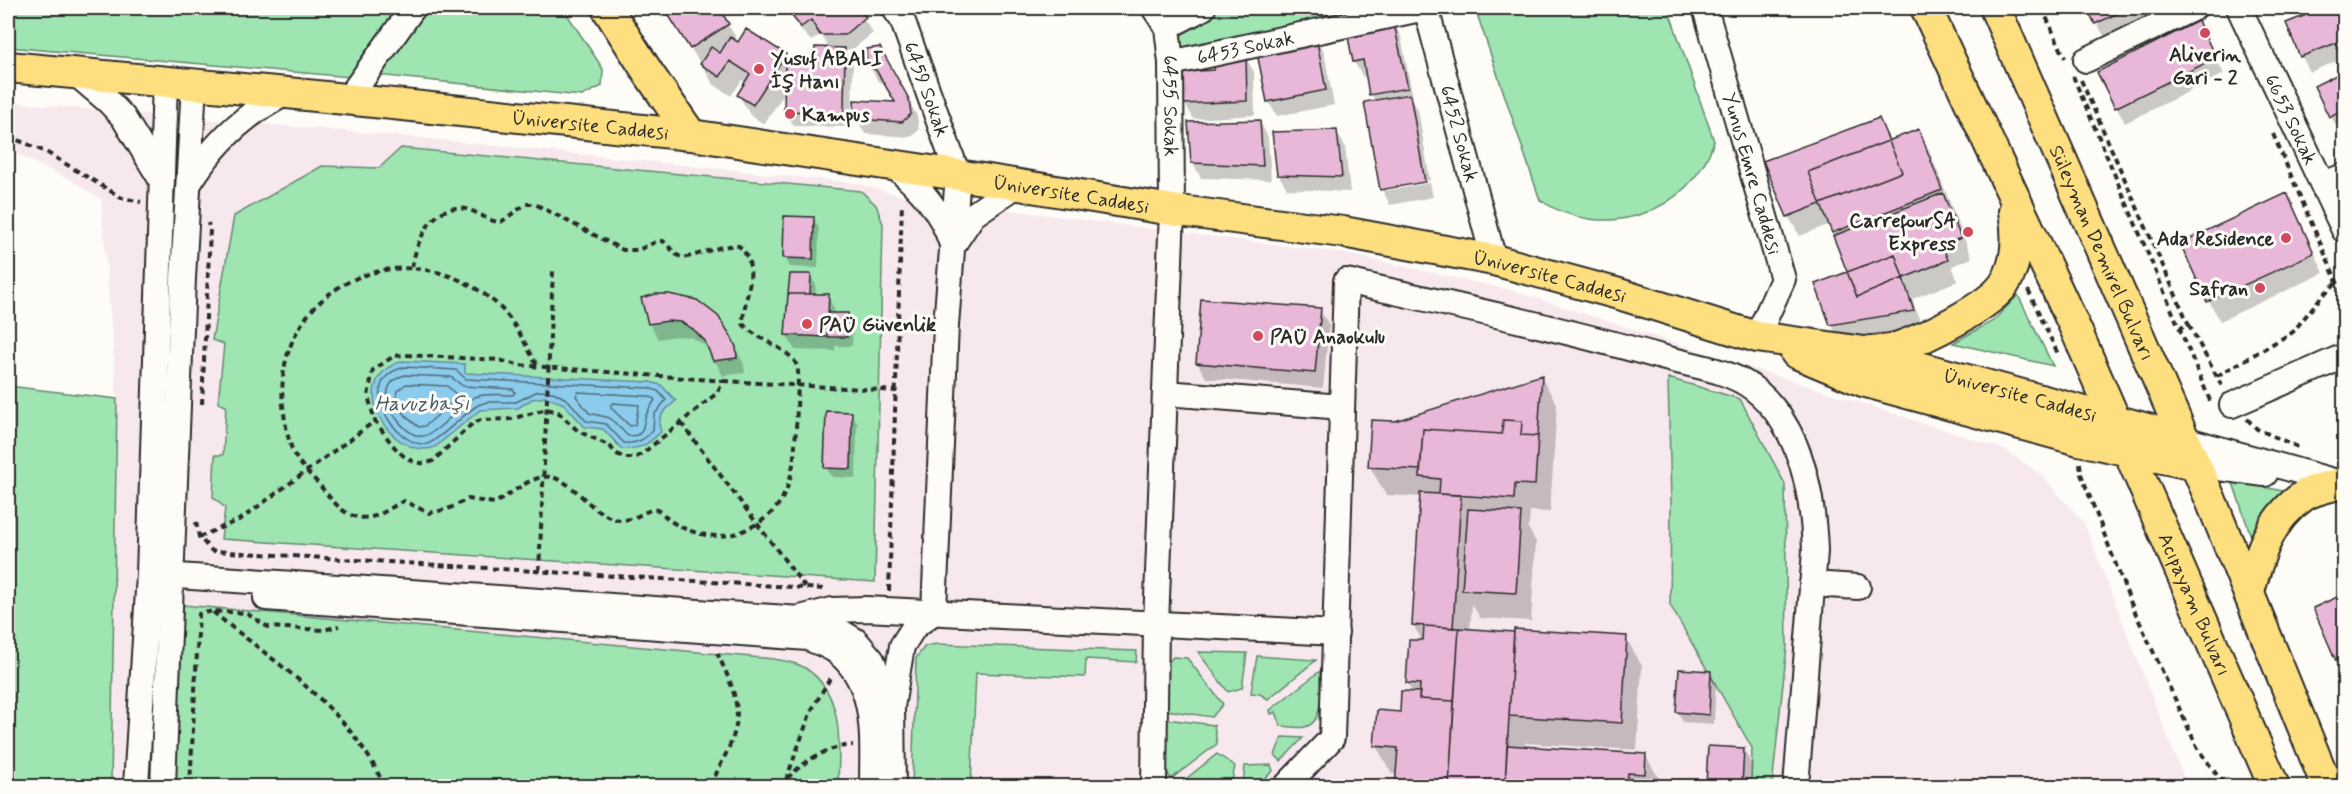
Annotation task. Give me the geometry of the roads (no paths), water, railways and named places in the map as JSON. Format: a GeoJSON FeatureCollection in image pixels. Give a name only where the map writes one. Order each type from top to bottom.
{"type":"FeatureCollection","features":[{"type":"Feature","properties":{"kind":"main road"},"geometry":{"type":"LineString","coordinates":[[607,8],[691,135]]}},
{"type":"Feature","properties":{"kind":"main road"},"geometry":{"type":"LineString","coordinates":[[1926,8],[2117,422]]}},
{"type":"Feature","properties":{"kind":"main road","name":"Süleyman Demirel Bulvarı"},"geometry":{"type":"LineString","coordinates":[[1995,8],[2199,451],[2210,498],[2248,592]]}},
{"type":"Feature","properties":{"kind":"main road","name":"Üniversite Caddesi"},"geometry":{"type":"LineString","coordinates":[[8,67],[348,99],[691,135],[1172,210],[1343,232],[1494,260],[1619,294],[1757,336],[1864,351],[2054,402],[2199,451]]}},
{"type":"Feature","properties":{"kind":"main road"},"geometry":{"type":"LineString","coordinates":[[1864,351],[1897,348],[1920,338],[1966,314],[2003,286],[2010,274],[2016,247],[2016,219],[2010,187]]}},
{"type":"Feature","properties":{"kind":"main road"},"geometry":{"type":"LineString","coordinates":[[1757,336],[1863,381],[2130,453],[2199,451]]}},
{"type":"Feature","properties":{"kind":"main road","name":"Acıpayam Bulvarı"},"geometry":{"type":"LineString","coordinates":[[2117,422],[2274,786]]}},
{"type":"Feature","properties":{"kind":"main road"},"geometry":{"type":"LineString","coordinates":[[2327,786],[2248,592],[2260,550],[2276,522],[2303,495],[2343,484]]}},
{"type":"Feature","properties":{"kind":"street"},"geometry":{"type":"LineString","coordinates":[[348,99],[413,8]]}},
{"type":"Feature","properties":{"kind":"street","name":"6455 Sokak"},"geometry":{"type":"LineString","coordinates":[[1154,8],[1167,27],[1171,63],[1172,210],[1156,624],[1158,782]]}},
{"type":"Feature","properties":{"kind":"street"},"geometry":{"type":"LineString","coordinates":[[1167,27],[1203,8]]}},
{"type":"Feature","properties":{"kind":"street","name":"6453 Sokak"},"geometry":{"type":"LineString","coordinates":[[1171,63],[1426,8]]}},
{"type":"Feature","properties":{"kind":"street","name":"6452 Sokak"},"geometry":{"type":"LineString","coordinates":[[1426,8],[1494,260]]}},
{"type":"Feature","properties":{"kind":"street"},"geometry":{"type":"LineString","coordinates":[[2076,68],[2194,8]]}},
{"type":"Feature","properties":{"kind":"street","name":"6653 Sokak"},"geometry":{"type":"LineString","coordinates":[[2239,8],[2334,180],[2344,230]]}},
{"type":"Feature","properties":{"kind":"street","name":"Yunus Emre Caddesi"},"geometry":{"type":"LineString","coordinates":[[1713,10],[1783,279],[1757,336]]}},
{"type":"Feature","properties":{"kind":"street","name":"6459 Sokak"},"geometry":{"type":"LineString","coordinates":[[904,11],[958,175]]}},
{"type":"Feature","properties":{"kind":"street"},"geometry":{"type":"LineString","coordinates":[[74,72],[123,117],[162,182]]}},
{"type":"Feature","properties":{"kind":"street"},"geometry":{"type":"LineString","coordinates":[[136,786],[148,582],[162,182],[180,83]]}},
{"type":"Feature","properties":{"kind":"street"},"geometry":{"type":"LineString","coordinates":[[163,786],[188,196],[180,83]]}},
{"type":"Feature","properties":{"kind":"street"},"geometry":{"type":"LineString","coordinates":[[188,196],[217,143],[254,111],[287,93]]}},
{"type":"Feature","properties":{"kind":"street"},"geometry":{"type":"LineString","coordinates":[[894,166],[930,202],[944,223],[952,247]]}},
{"type":"Feature","properties":{"kind":"street"},"geometry":{"type":"LineString","coordinates":[[934,612],[946,325],[958,175]]}},
{"type":"Feature","properties":{"kind":"street"},"geometry":{"type":"LineString","coordinates":[[952,247],[961,230],[973,215],[1017,185]]}},
{"type":"Feature","properties":{"kind":"street"},"geometry":{"type":"LineString","coordinates":[[1286,786],[1332,738],[1346,281],[1598,339],[1736,377],[1757,390],[1792,439],[1803,467],[1814,522],[1812,584],[1796,786]]}},
{"type":"Feature","properties":{"kind":"street"},"geometry":{"type":"LineString","coordinates":[[2223,407],[2344,356]]}},
{"type":"Feature","properties":{"kind":"street"},"geometry":{"type":"LineString","coordinates":[[1166,393],[1342,406]]}},
{"type":"Feature","properties":{"kind":"street"},"geometry":{"type":"LineString","coordinates":[[2199,451],[2343,484]]}},
{"type":"Feature","properties":{"kind":"street"},"geometry":{"type":"LineString","coordinates":[[148,582],[801,619],[837,630],[856,641],[872,660],[892,707]]}},
{"type":"Feature","properties":{"kind":"street"},"geometry":{"type":"LineString","coordinates":[[172,583],[808,638],[837,651],[858,674],[870,706],[872,786]]}},
{"type":"Feature","properties":{"kind":"street"},"geometry":{"type":"LineString","coordinates":[[1812,584],[1858,587]]}},
{"type":"Feature","properties":{"kind":"street"},"geometry":{"type":"LineString","coordinates":[[800,618],[832,610],[866,609],[1336,633]]}},
{"type":"Feature","properties":{"kind":"street"},"geometry":{"type":"LineString","coordinates":[[893,786],[892,707],[903,646],[914,627],[934,612]]}},
{"type":"Feature","properties":{"kind":"water","name":"Havuzbaşı"},"geometry":{"type":"Polygon","coordinates":[[[403,361],[465,364],[465,373],[650,382],[661,385],[676,401],[660,418],[661,432],[648,443],[635,448],[622,449],[603,429],[585,427],[564,404],[546,397],[532,399],[518,408],[480,410],[435,447],[418,448],[403,442],[389,431],[379,416],[374,400],[376,384],[385,370],[403,361]]]}},
{"type":"Feature","properties":{"kind":"place","name":"Aliverin Gari - 2"},"geometry":{"type":"Point","coordinates":[2205,33]}},
{"type":"Feature","properties":{"kind":"place","name":"Yusuf ABALI İş Hanı"},"geometry":{"type":"Point","coordinates":[759,69]}},
{"type":"Feature","properties":{"kind":"place","name":"Kampus"},"geometry":{"type":"Point","coordinates":[790,114]}},
{"type":"Feature","properties":{"kind":"place","name":"CarrefourSA Express"},"geometry":{"type":"Point","coordinates":[1968,232]}},
{"type":"Feature","properties":{"kind":"place","name":"Ada Residence"},"geometry":{"type":"Point","coordinates":[2286,238]}},
{"type":"Feature","properties":{"kind":"place","name":"Safran"},"geometry":{"type":"Point","coordinates":[2260,288]}},
{"type":"Feature","properties":{"kind":"place","name":"PAÜ Güvenlik"},"geometry":{"type":"Point","coordinates":[807,324]}},
{"type":"Feature","properties":{"kind":"place","name":"PAÜ Anaokulu"},"geometry":{"type":"Point","coordinates":[1258,336]}}]}
